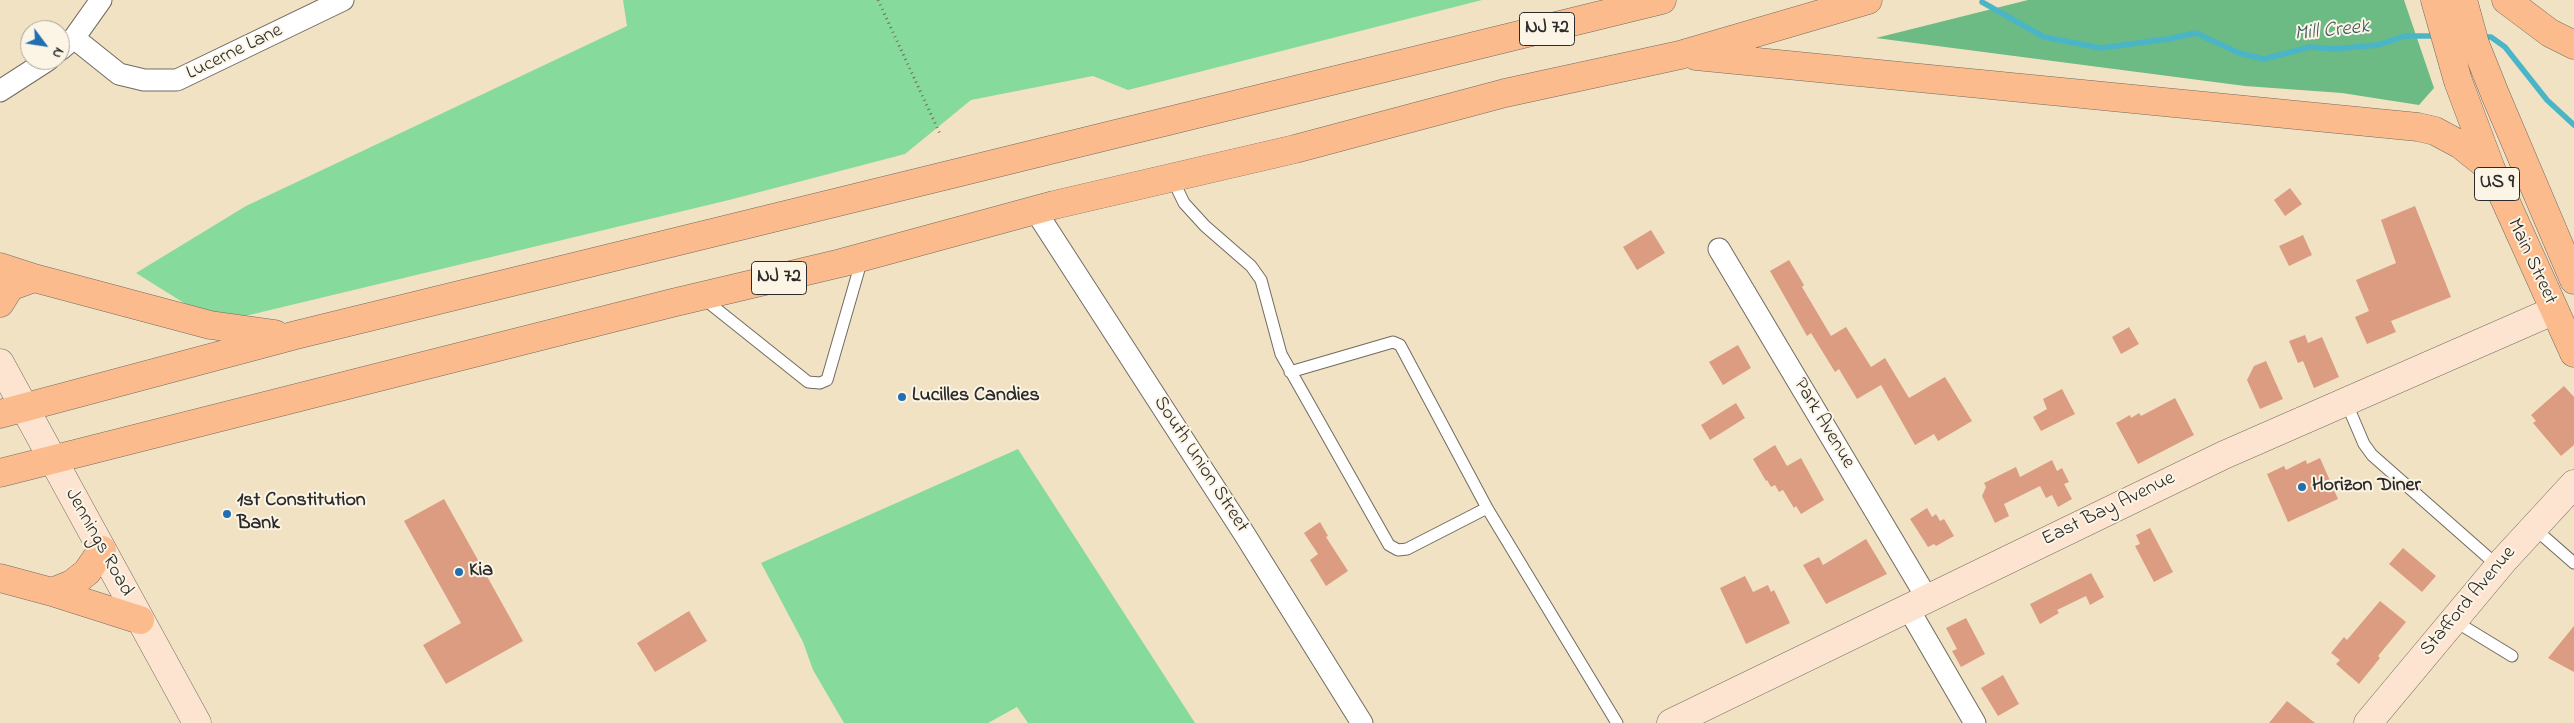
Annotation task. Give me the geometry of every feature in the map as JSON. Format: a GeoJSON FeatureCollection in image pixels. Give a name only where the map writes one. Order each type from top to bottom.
{"type":"FeatureCollection","features":[{"type":"Feature","properties":{"kind":"highway","name":"NJ 72"},"geometry":{"type":"LineString","coordinates":[[12,410],[296,335],[1662,0]]}},
{"type":"Feature","properties":{"kind":"highway","name":"NJ 72"},"geometry":{"type":"LineString","coordinates":[[0,473],[51,458],[863,257],[1035,210],[1295,149],[1505,93],[1680,55],[1868,0]]}},
{"type":"Feature","properties":{"kind":"highway"},"geometry":{"type":"LineString","coordinates":[[2506,0],[2550,33],[2574,45]]}},
{"type":"Feature","properties":{"kind":"highway","name":"Main Street"},"geometry":{"type":"LineString","coordinates":[[2465,8],[2475,44],[2574,280]]}},
{"type":"Feature","properties":{"kind":"highway","name":"Main Street"},"geometry":{"type":"LineString","coordinates":[[2438,11],[2450,53],[2491,169],[2564,308],[2574,353]]}},
{"type":"Feature","properties":{"kind":"highway"},"geometry":{"type":"LineString","coordinates":[[1680,55],[2418,127],[2435,131],[2461,144],[2491,169]]}},
{"type":"Feature","properties":{"kind":"highway"},"geometry":{"type":"LineString","coordinates":[[0,267],[210,326],[252,333],[296,335]]}},
{"type":"Feature","properties":{"kind":"highway"},"geometry":{"type":"LineString","coordinates":[[0,303],[10,287],[34,278]]}},
{"type":"Feature","properties":{"kind":"highway"},"geometry":{"type":"LineString","coordinates":[[52,592],[72,584],[87,572],[102,550]]}},
{"type":"Feature","properties":{"kind":"highway"},"geometry":{"type":"LineString","coordinates":[[0,578],[52,592],[140,620]]}},
{"type":"Feature","properties":{"kind":"street"},"geometry":{"type":"LineString","coordinates":[[70,40],[101,0]]}},
{"type":"Feature","properties":{"kind":"street","name":"Lucerne Lane"},"geometry":{"type":"LineString","coordinates":[[70,46],[119,74],[144,80],[177,80],[343,0]]}},
{"type":"Feature","properties":{"kind":"street"},"geometry":{"type":"LineString","coordinates":[[0,91],[33,70]]}},
{"type":"Feature","properties":{"kind":"street","name":"South Union Street"},"geometry":{"type":"LineString","coordinates":[[1035,210],[1245,535],[1362,723]]}},
{"type":"Feature","properties":{"kind":"street","name":"Park Avenue"},"geometry":{"type":"LineString","coordinates":[[1720,249],[1917,603],[1975,723]]}},
{"type":"Feature","properties":{"kind":"street","name":"East Bay Avenue"},"geometry":{"type":"LineString","coordinates":[[1671,723],[2224,455],[2564,308]]}},
{"type":"Feature","properties":{"kind":"street","name":"Jennings Road"},"geometry":{"type":"LineString","coordinates":[[0,362],[12,410],[51,458],[197,723]]}},
{"type":"Feature","properties":{"kind":"street","name":"Stafford Avenue"},"geometry":{"type":"LineString","coordinates":[[2368,723],[2453,620],[2574,484]]}},
{"type":"Feature","properties":{"kind":"lane"},"geometry":{"type":"LineString","coordinates":[[1172,178],[1184,203],[1206,226],[1251,266],[1262,280],[1281,354],[1389,545],[1398,550],[1407,549],[1487,508]]}},
{"type":"Feature","properties":{"kind":"lane"},"geometry":{"type":"LineString","coordinates":[[701,296],[808,382],[820,383],[827,380],[863,257]]}},
{"type":"Feature","properties":{"kind":"lane"},"geometry":{"type":"LineString","coordinates":[[1290,372],[1393,342],[1400,345],[1487,508],[1617,723]]}},
{"type":"Feature","properties":{"kind":"lane"},"geometry":{"type":"LineString","coordinates":[[2346,402],[2364,444],[2372,455],[2499,567]]}},
{"type":"Feature","properties":{"kind":"lane"},"geometry":{"type":"LineString","coordinates":[[2534,528],[2574,563]]}},
{"type":"Feature","properties":{"kind":"lane"},"geometry":{"type":"LineString","coordinates":[[2453,620],[2512,656]]}},
{"type":"Feature","properties":{"kind":"path"},"geometry":{"type":"LineString","coordinates":[[878,0],[941,136]]}},
{"type":"Feature","properties":{"kind":"green space"},"geometry":{"type":"Polygon","coordinates":[[[623,0],[1482,0],[1128,90],[1093,76],[971,100],[905,154],[729,200],[216,323],[136,273],[246,206],[627,26],[623,0]]]}},
{"type":"Feature","properties":{"kind":"green space"},"geometry":{"type":"Polygon","coordinates":[[[2028,0],[2404,0],[2434,88],[2419,105],[2342,93],[2245,86],[1876,38],[2028,0]]]}},
{"type":"Feature","properties":{"kind":"green space"},"geometry":{"type":"Polygon","coordinates":[[[1018,449],[1195,723],[1028,723],[1017,707],[988,723],[844,723],[813,670],[803,642],[761,563],[1018,449]]]}},
{"type":"Feature","properties":{"kind":"building"},"geometry":{"type":"Polygon","coordinates":[[[2290,188],[2302,204],[2285,216],[2274,200],[2290,188]]]}},
{"type":"Feature","properties":{"kind":"building"},"geometry":{"type":"Polygon","coordinates":[[[2415,206],[2451,297],[2391,321],[2396,332],[2367,344],[2355,317],[2369,311],[2356,280],[2396,263],[2381,220],[2415,206]]]}},
{"type":"Feature","properties":{"kind":"building"},"geometry":{"type":"Polygon","coordinates":[[[1651,230],[1665,253],[1637,270],[1623,247],[1651,230]]]}},
{"type":"Feature","properties":{"kind":"building"},"geometry":{"type":"Polygon","coordinates":[[[2303,235],[2312,255],[2289,266],[2279,246],[2303,235]]]}},
{"type":"Feature","properties":{"kind":"building"},"geometry":{"type":"Polygon","coordinates":[[[1789,260],[1804,285],[1802,287],[1831,336],[1846,327],[1871,367],[1885,358],[1909,398],[1945,377],[1972,421],[1938,441],[1934,434],[1915,445],[1881,385],[1857,399],[1839,369],[1835,372],[1811,333],[1807,336],[1770,271],[1789,260]]]}},
{"type":"Feature","properties":{"kind":"building"},"geometry":{"type":"Polygon","coordinates":[[[2129,327],[2139,344],[2121,354],[2112,337],[2129,327]]]}},
{"type":"Feature","properties":{"kind":"building"},"geometry":{"type":"Polygon","coordinates":[[[2305,335],[2308,343],[2322,337],[2339,377],[2314,388],[2303,361],[2298,363],[2289,341],[2305,335]]]}},
{"type":"Feature","properties":{"kind":"building"},"geometry":{"type":"Polygon","coordinates":[[[1738,345],[1751,368],[1723,385],[1709,362],[1738,345]]]}},
{"type":"Feature","properties":{"kind":"building"},"geometry":{"type":"Polygon","coordinates":[[[2266,361],[2283,399],[2260,409],[2247,380],[2254,366],[2266,361]]]}},
{"type":"Feature","properties":{"kind":"building"},"geometry":{"type":"Polygon","coordinates":[[[2564,386],[2574,397],[2574,445],[2561,456],[2533,423],[2536,421],[2531,415],[2564,386]]]}},
{"type":"Feature","properties":{"kind":"building"},"geometry":{"type":"Polygon","coordinates":[[[2062,389],[2075,414],[2041,431],[2033,417],[2047,409],[2043,399],[2062,389]]]}},
{"type":"Feature","properties":{"kind":"building"},"geometry":{"type":"Polygon","coordinates":[[[2175,398],[2194,435],[2138,464],[2116,423],[2130,415],[2131,418],[2139,413],[2141,416],[2175,398]]]}},
{"type":"Feature","properties":{"kind":"building"},"geometry":{"type":"Polygon","coordinates":[[[1736,403],[1745,418],[1710,440],[1701,425],[1736,403]]]}},
{"type":"Feature","properties":{"kind":"building"},"geometry":{"type":"Polygon","coordinates":[[[1775,445],[1787,466],[1801,458],[1824,500],[1801,514],[1796,506],[1794,508],[1783,490],[1779,492],[1775,485],[1771,487],[1753,459],[1775,445]]]}},
{"type":"Feature","properties":{"kind":"building","name":"Horizon Diner"},"geometry":{"type":"Polygon","coordinates":[[[2320,458],[2338,499],[2288,522],[2267,474],[2284,466],[2286,470],[2306,460],[2307,464],[2320,458]]]}},
{"type":"Feature","properties":{"kind":"building"},"geometry":{"type":"Polygon","coordinates":[[[2052,460],[2057,471],[2062,468],[2069,482],[2064,484],[2072,499],[2058,507],[2052,495],[2046,498],[2040,486],[2004,504],[2009,516],[1995,523],[1982,496],[1986,487],[1984,483],[2016,467],[2020,477],[2052,460]]]}},
{"type":"Feature","properties":{"kind":"building","name":"Kia"},"geometry":{"type":"Polygon","coordinates":[[[444,499],[523,641],[446,684],[423,645],[461,623],[404,521],[444,499]]]}},
{"type":"Feature","properties":{"kind":"building"},"geometry":{"type":"Polygon","coordinates":[[[1927,508],[1932,517],[1936,514],[1940,521],[1944,519],[1954,536],[1936,546],[1934,544],[1928,547],[1910,519],[1927,508]]]}},
{"type":"Feature","properties":{"kind":"building"},"geometry":{"type":"Polygon","coordinates":[[[1320,522],[1328,536],[1326,537],[1348,571],[1326,586],[1310,560],[1318,554],[1304,533],[1320,522]]]}},
{"type":"Feature","properties":{"kind":"building"},"geometry":{"type":"Polygon","coordinates":[[[2150,528],[2173,572],[2154,582],[2135,546],[2140,544],[2136,535],[2150,528]]]}},
{"type":"Feature","properties":{"kind":"building"},"geometry":{"type":"Polygon","coordinates":[[[1866,539],[1887,574],[1826,604],[1803,565],[1819,557],[1823,565],[1866,539]]]}},
{"type":"Feature","properties":{"kind":"building"},"geometry":{"type":"Polygon","coordinates":[[[2403,548],[2436,576],[2422,592],[2389,564],[2403,548]]]}},
{"type":"Feature","properties":{"kind":"building"},"geometry":{"type":"Polygon","coordinates":[[[2091,573],[2104,597],[2090,605],[2086,596],[2057,610],[2059,613],[2040,624],[2030,604],[2091,573]]]}},
{"type":"Feature","properties":{"kind":"building"},"geometry":{"type":"Polygon","coordinates":[[[1745,576],[1753,592],[1768,585],[1771,592],[1774,590],[1790,623],[1746,644],[1720,588],[1745,576]]]}},
{"type":"Feature","properties":{"kind":"building"},"geometry":{"type":"Polygon","coordinates":[[[2380,601],[2406,622],[2378,656],[2380,658],[2359,684],[2336,664],[2340,660],[2331,653],[2344,637],[2347,640],[2380,601]]]}},
{"type":"Feature","properties":{"kind":"building"},"geometry":{"type":"Polygon","coordinates":[[[689,611],[707,641],[655,672],[637,643],[689,611]]]}},
{"type":"Feature","properties":{"kind":"building"},"geometry":{"type":"Polygon","coordinates":[[[1966,618],[1985,654],[1961,667],[1952,651],[1957,649],[1946,628],[1966,618]]]}},
{"type":"Feature","properties":{"kind":"building"},"geometry":{"type":"Polygon","coordinates":[[[2574,626],[2574,672],[2548,658],[2574,626]]]}},
{"type":"Feature","properties":{"kind":"building"},"geometry":{"type":"Polygon","coordinates":[[[2003,675],[2019,704],[1998,716],[1981,688],[2003,675]]]}},
{"type":"Feature","properties":{"kind":"building"},"geometry":{"type":"Polygon","coordinates":[[[2287,701],[2315,723],[2269,723],[2287,701]]]}},
{"type":"Feature","properties":{"kind":"waterway","name":"Mill Creek"},"geometry":{"type":"LineString","coordinates":[[1982,2],[2044,37],[2101,48],[2168,39],[2196,33],[2239,53],[2264,59],[2310,47],[2334,49],[2378,45],[2405,36],[2438,36]]}},
{"type":"Feature","properties":{"kind":"waterway","name":"Mill Creek"},"geometry":{"type":"LineString","coordinates":[[2479,37],[2491,37],[2505,47],[2547,100],[2574,125]]}},
{"type":"Feature","properties":{"kind":"place","name":"Lucilles Candies"},"geometry":{"type":"Point","coordinates":[902,397]}},
{"type":"Feature","properties":{"kind":"place","name":"Horizon Diner"},"geometry":{"type":"Point","coordinates":[2302,487]}},
{"type":"Feature","properties":{"kind":"place","name":"1st Constitution Bank"},"geometry":{"type":"Point","coordinates":[227,514]}},
{"type":"Feature","properties":{"kind":"place","name":"Kia"},"geometry":{"type":"Point","coordinates":[459,572]}}]}
